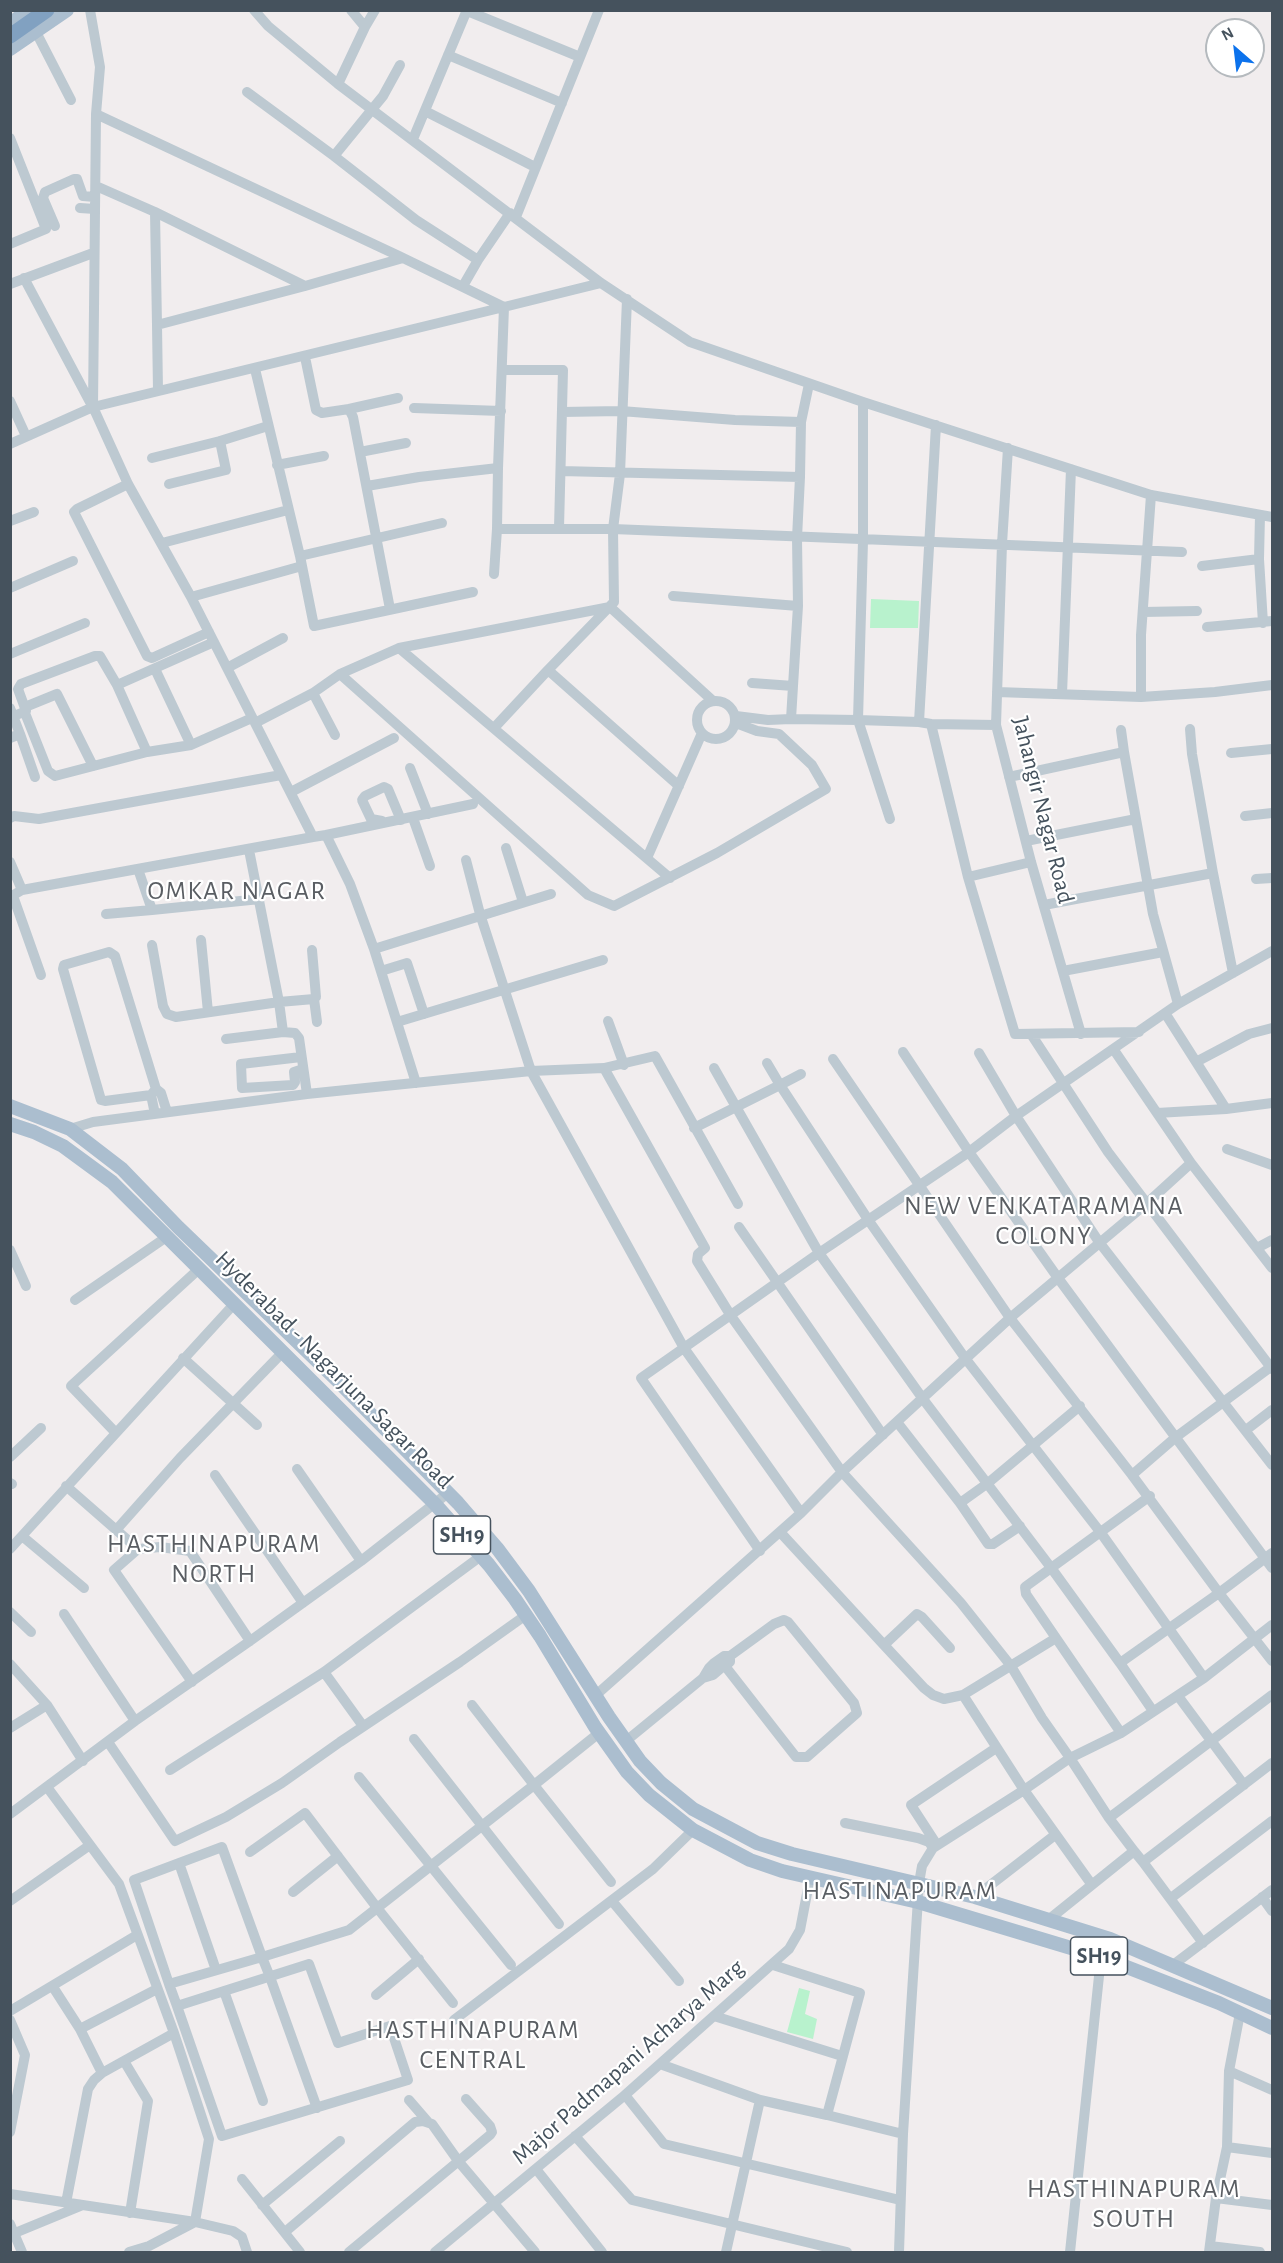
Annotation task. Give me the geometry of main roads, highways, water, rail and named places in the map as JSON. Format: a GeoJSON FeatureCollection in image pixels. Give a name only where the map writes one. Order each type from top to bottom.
{"type":"FeatureCollection","features":[{"type":"Feature","properties":{"kind":"highway"},"geometry":{"type":"LineString","coordinates":[[10,36],[47,10]]}},
{"type":"Feature","properties":{"kind":"main road"},"geometry":{"type":"LineString","coordinates":[[10,24],[29,10]]}},
{"type":"Feature","properties":{"kind":"main road"},"geometry":{"type":"LineString","coordinates":[[10,49],[67,10]]}},
{"type":"Feature","properties":{"kind":"main road","name":"Hyderabad - Nagarjuna Sagar Road"},"geometry":{"type":"LineString","coordinates":[[10,1106],[70,1129],[122,1169],[178,1227],[340,1383],[448,1493],[497,1548],[529,1591],[640,1761],[661,1783],[693,1809],[757,1843],[792,1854],[975,1897],[1110,1939],[1272,2008]]}},
{"type":"Feature","properties":{"kind":"main road","name":"Hyderabad - Nagarjuna Sagar Road"},"geometry":{"type":"LineString","coordinates":[[14,1128],[63,1146],[112,1182],[435,1504],[481,1556],[526,1615],[599,1733],[627,1772],[649,1796],[693,1830],[750,1860],[810,1878],[918,1902],[1101,1957],[1171,1983],[1272,2028]]}},
{"type":"Feature","properties":{"kind":"district","name":"OMKAR NAGAR"},"geometry":{"type":"Point","coordinates":[237,891]}},
{"type":"Feature","properties":{"kind":"district","name":"NEW VENKATARAMANA COLONY"},"geometry":{"type":"Point","coordinates":[1044,1221]}},
{"type":"Feature","properties":{"kind":"district","name":"HASTHINAPURAM NORTH"},"geometry":{"type":"Point","coordinates":[214,1558]}},
{"type":"Feature","properties":{"kind":"district","name":"HASTINAPURAM"},"geometry":{"type":"Point","coordinates":[900,1891]}},
{"type":"Feature","properties":{"kind":"district","name":"HASTHINAPURAM CENTRAL"},"geometry":{"type":"Point","coordinates":[473,2045]}},
{"type":"Feature","properties":{"kind":"district","name":"HASTHINAPURAM SOUTH"},"geometry":{"type":"Point","coordinates":[1134,2204]}}]}
